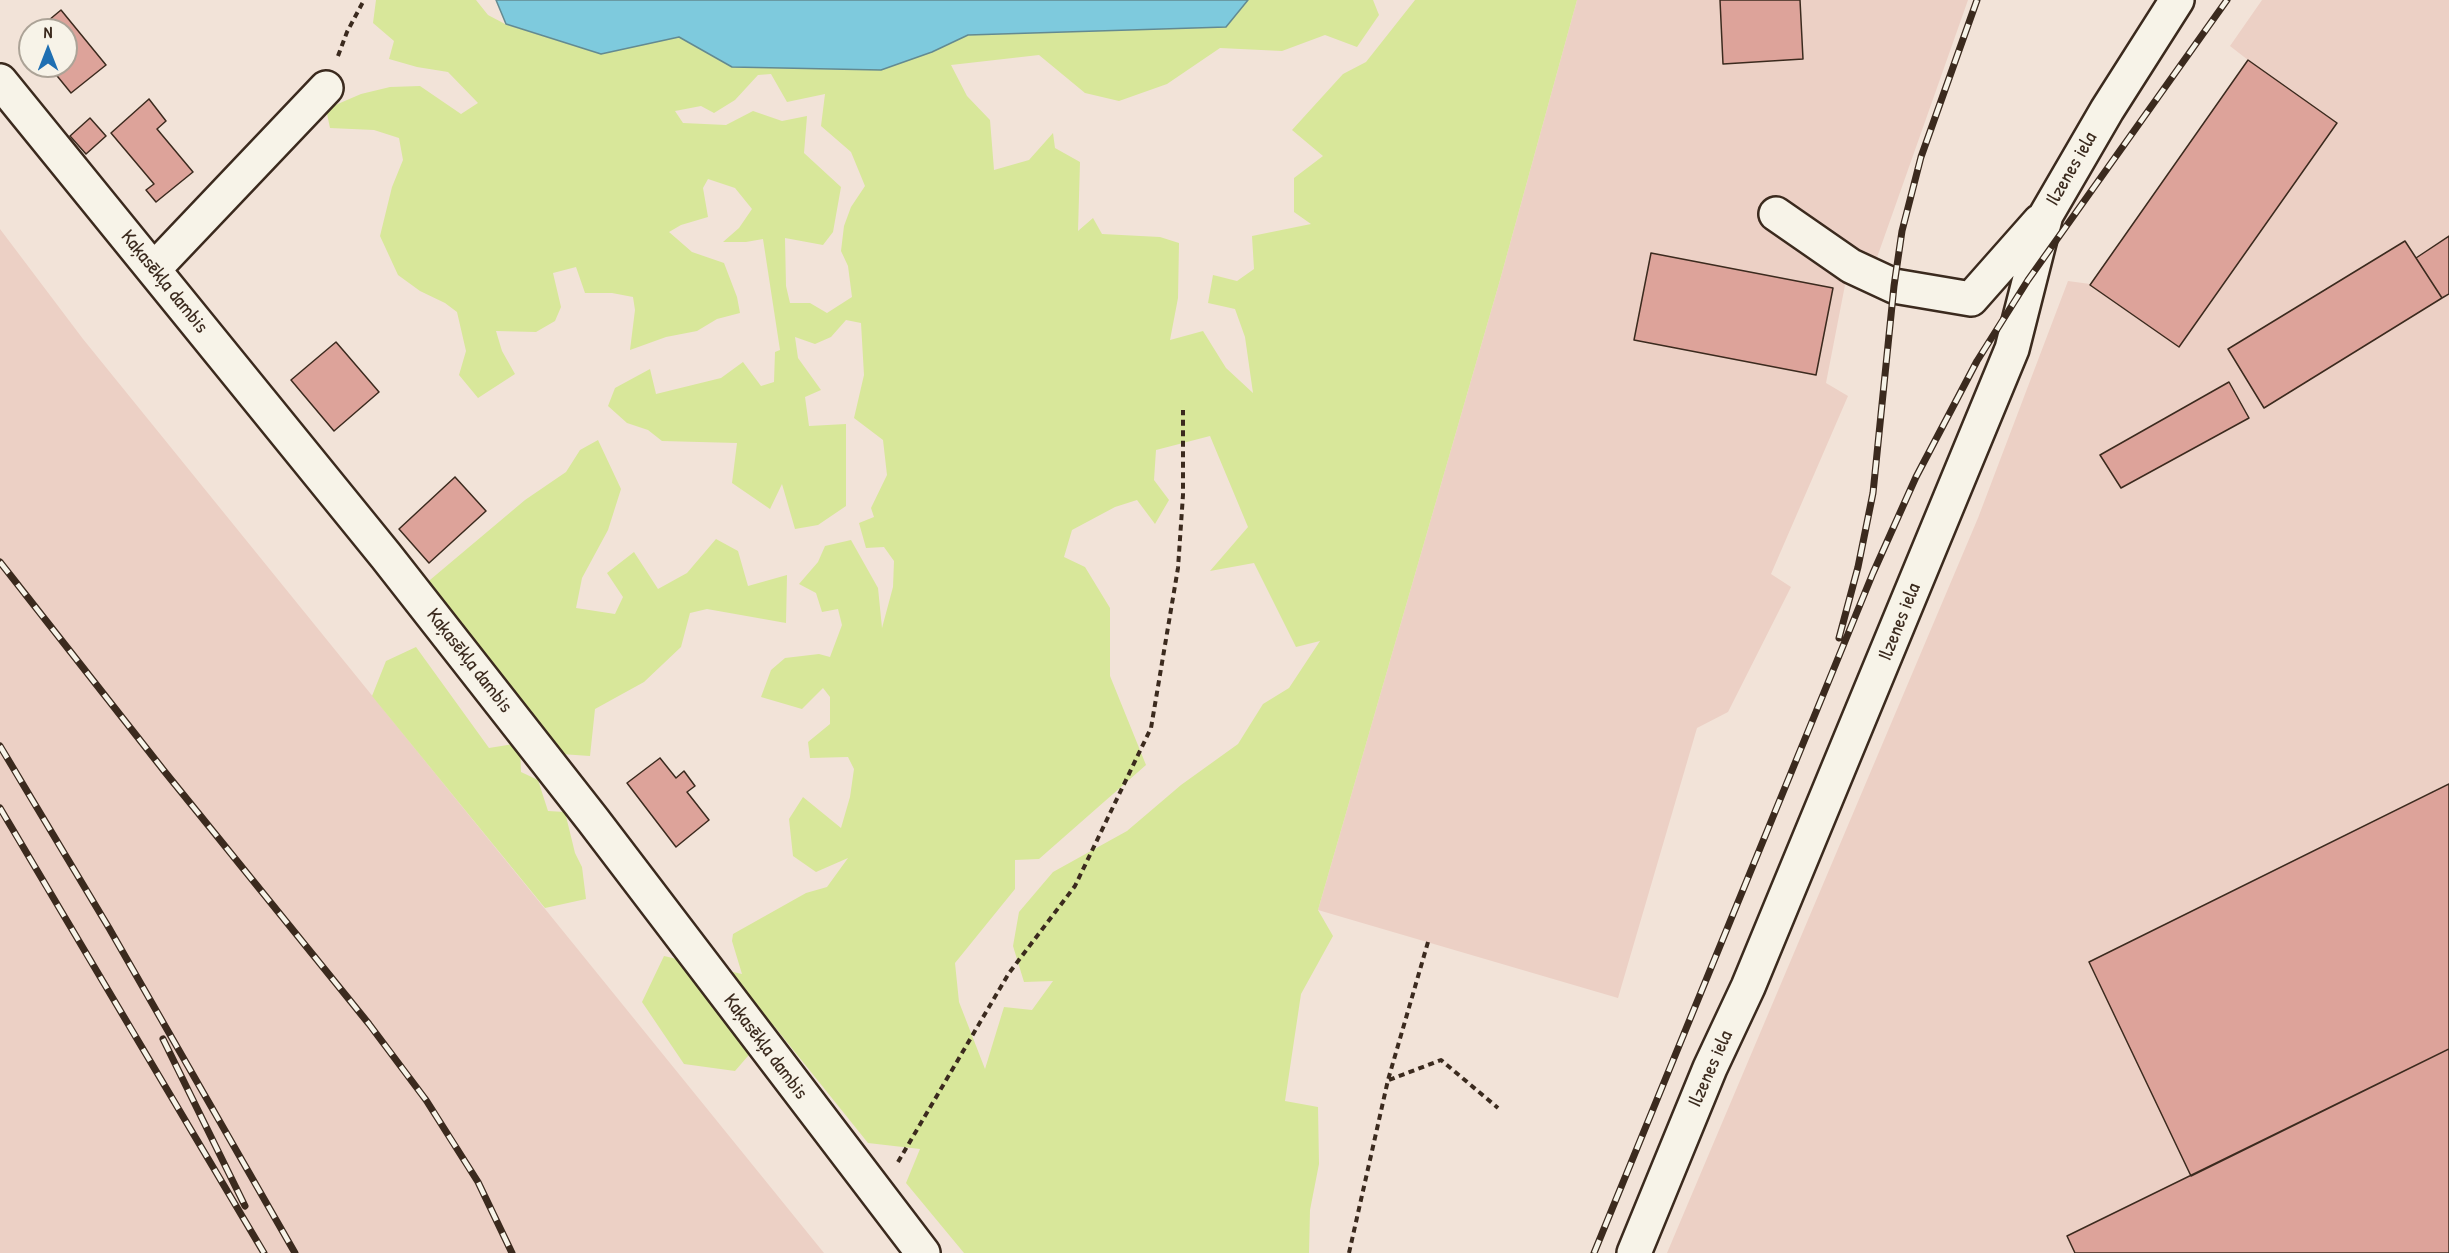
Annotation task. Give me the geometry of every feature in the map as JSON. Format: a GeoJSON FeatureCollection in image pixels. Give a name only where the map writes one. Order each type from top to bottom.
{"type":"FeatureCollection","features":[{"type":"Feature","properties":{"kind":"street","name":"Ilzenes iela"},"geometry":{"type":"LineString","coordinates":[[1634,1253],[1710,1068],[1762,955],[2012,349],[2046,215],[2107,110],[2177,0]]}},
{"type":"Feature","properties":{"kind":"street","name":"Kaķasēkļa dambis"},"geometry":{"type":"LineString","coordinates":[[0,81],[422,601],[593,820],[923,1253]]}},
{"type":"Feature","properties":{"kind":"street"},"geometry":{"type":"LineString","coordinates":[[154,270],[326,87]]}},
{"type":"Feature","properties":{"kind":"street"},"geometry":{"type":"LineString","coordinates":[[1776,214],[1851,266],[1894,286],[1971,299],[2046,215]]}},
{"type":"Feature","properties":{"kind":"path"},"geometry":{"type":"LineString","coordinates":[[326,87],[347,32],[364,0]]}},
{"type":"Feature","properties":{"kind":"path"},"geometry":{"type":"LineString","coordinates":[[871,1187],[900,1160],[1009,973],[1075,886],[1151,728],[1178,568],[1183,495],[1183,410]]}},
{"type":"Feature","properties":{"kind":"path"},"geometry":{"type":"LineString","coordinates":[[1350,1253],[1388,1080],[1428,942]]}},
{"type":"Feature","properties":{"kind":"path"},"geometry":{"type":"LineString","coordinates":[[1388,1080],[1441,1060],[1498,1108]]}},
{"type":"Feature","properties":{"kind":"shaded area"},"geometry":{"type":"Polygon","coordinates":[[[1577,0],[1968,0],[1874,266],[1851,266],[1845,285],[1826,383],[1848,396],[1771,574],[1791,587],[1728,712],[1697,728],[1618,998],[1318,910],[1500,280],[1577,0]]]}},
{"type":"Feature","properties":{"kind":"shaded area"},"geometry":{"type":"Polygon","coordinates":[[[2262,0],[2449,0],[2449,1253],[1667,1253],[1978,518],[2068,281],[2090,284],[2248,60],[2230,46],[2262,0]]]}},
{"type":"Feature","properties":{"kind":"shaded area"},"geometry":{"type":"Polygon","coordinates":[[[0,229],[83,339],[824,1253],[0,1253],[0,229]]]}},
{"type":"Feature","properties":{"kind":"green space"},"geometry":{"type":"Polygon","coordinates":[[[376,0],[476,0],[488,15],[505,24],[601,54],[679,37],[732,67],[881,70],[932,52],[968,35],[1226,27],[1248,0],[1373,0],[1379,15],[1357,47],[1325,35],[1282,51],[1220,48],[1167,84],[1119,101],[1085,93],[1039,55],[951,65],[967,96],[990,120],[994,170],[1029,160],[1053,133],[1055,148],[1080,162],[1078,231],[1093,218],[1102,234],[1160,237],[1179,243],[1178,298],[1170,340],[1203,331],[1226,368],[1253,393],[1245,337],[1235,309],[1208,303],[1213,275],[1237,281],[1254,269],[1252,236],[1311,224],[1294,212],[1294,178],[1323,156],[1292,130],[1343,74],[1366,62],[1415,0],[1577,0],[1500,280],[1318,910],[1333,936],[1301,994],[1285,1101],[1318,1107],[1319,1164],[1310,1210],[1309,1253],[964,1253],[906,1183],[920,1149],[868,1143],[774,1026],[735,1071],[684,1064],[642,1002],[664,956],[742,974],[732,941],[733,934],[806,893],[827,887],[848,858],[816,872],[793,856],[789,819],[803,797],[841,828],[850,797],[854,769],[848,757],[810,758],[808,742],[830,724],[830,697],[823,688],[802,709],[761,697],[771,670],[785,658],[819,654],[830,657],[842,625],[838,609],[822,612],[816,593],[799,584],[818,562],[825,546],[851,540],[878,588],[882,628],[893,587],[894,561],[884,547],[866,548],[859,523],[874,517],[871,508],[887,475],[883,440],[854,418],[864,375],[861,323],[846,320],[831,337],[815,344],[795,337],[798,358],[821,390],[805,397],[809,426],[846,424],[846,506],[818,525],[795,529],[782,484],[770,509],[732,483],[737,443],[662,441],[648,430],[627,423],[608,406],[615,388],[650,369],[656,394],[721,378],[743,362],[761,386],[774,382],[775,352],[780,350],[763,239],[723,242],[739,228],[752,209],[735,188],[708,179],[703,188],[708,217],[681,225],[669,232],[692,252],[724,263],[737,297],[740,313],[717,319],[697,331],[666,337],[630,350],[635,310],[633,297],[612,293],[585,293],[576,267],[553,273],[561,307],[555,321],[536,332],[496,331],[502,351],[515,374],[478,398],[459,375],[466,351],[457,312],[445,303],[420,291],[398,275],[380,236],[392,187],[403,160],[399,138],[374,130],[330,128],[326,109],[361,94],[390,87],[420,86],[461,114],[478,103],[448,72],[389,59],[394,41],[373,23],[376,0]],[[771,74],[758,75],[735,100],[714,113],[701,106],[675,111],[683,123],[726,125],[753,111],[782,121],[807,116],[804,153],[841,187],[833,232],[823,245],[785,238],[786,286],[790,303],[810,303],[827,313],[852,297],[848,266],[841,251],[844,226],[851,207],[865,186],[851,152],[821,126],[825,94],[787,102],[771,74]],[[1210,436],[1156,450],[1154,480],[1169,500],[1155,524],[1137,500],[1115,507],[1072,530],[1064,557],[1085,567],[1110,608],[1110,676],[1146,765],[1039,859],[1015,860],[1015,889],[955,963],[959,1002],[985,1069],[1004,1007],[1032,1010],[1053,981],[1024,982],[1013,946],[1019,912],[1053,872],[1127,831],[1181,785],[1238,744],[1263,704],[1289,688],[1320,641],[1296,647],[1254,563],[1210,571],[1248,527],[1210,436]]]}},
{"type":"Feature","properties":{"kind":"green space"},"geometry":{"type":"Polygon","coordinates":[[[598,440],[621,489],[608,530],[582,578],[576,608],[615,614],[623,597],[607,573],[634,552],[658,589],[687,573],[716,539],[738,551],[748,586],[787,575],[786,623],[707,609],[690,613],[681,647],[644,682],[595,709],[590,756],[561,754],[424,585],[525,500],[566,472],[580,450],[598,440]]]}},
{"type":"Feature","properties":{"kind":"green space"},"geometry":{"type":"Polygon","coordinates":[[[416,647],[489,748],[520,743],[521,772],[538,780],[548,811],[565,812],[575,853],[582,867],[586,899],[545,908],[372,696],[386,661],[416,647]]]}},
{"type":"Feature","properties":{"kind":"water"},"geometry":{"type":"Polygon","coordinates":[[[496,0],[1248,0],[1226,27],[968,35],[932,52],[881,70],[732,67],[679,37],[601,54],[506,24],[496,0]]]}},
{"type":"Feature","properties":{"kind":"building"},"geometry":{"type":"Polygon","coordinates":[[[1720,0],[1800,0],[1803,59],[1723,64],[1720,0]]]}},
{"type":"Feature","properties":{"kind":"building"},"geometry":{"type":"Polygon","coordinates":[[[61,10],[68,18],[51,18],[61,10]]]}},
{"type":"Feature","properties":{"kind":"building"},"geometry":{"type":"Polygon","coordinates":[[[78,31],[106,65],[71,93],[59,78],[78,78],[78,31]]]}},
{"type":"Feature","properties":{"kind":"building"},"geometry":{"type":"Polygon","coordinates":[[[2248,60],[2337,123],[2179,347],[2090,285],[2248,60]]]}},
{"type":"Feature","properties":{"kind":"building"},"geometry":{"type":"Polygon","coordinates":[[[149,99],[166,121],[157,129],[193,172],[156,202],[146,190],[154,184],[111,133],[149,99]]]}},
{"type":"Feature","properties":{"kind":"building"},"geometry":{"type":"Polygon","coordinates":[[[90,118],[106,136],[86,154],[70,136],[90,118]]]}},
{"type":"Feature","properties":{"kind":"building"},"geometry":{"type":"Polygon","coordinates":[[[2449,236],[2449,294],[2442,298],[2416,258],[2449,236]]]}},
{"type":"Feature","properties":{"kind":"building"},"geometry":{"type":"Polygon","coordinates":[[[2405,241],[2442,298],[2264,408],[2228,349],[2405,241]]]}},
{"type":"Feature","properties":{"kind":"building"},"geometry":{"type":"Polygon","coordinates":[[[1651,253],[1833,288],[1816,375],[1634,340],[1651,253]]]}},
{"type":"Feature","properties":{"kind":"building"},"geometry":{"type":"Polygon","coordinates":[[[336,342],[379,392],[334,431],[291,380],[336,342]]]}},
{"type":"Feature","properties":{"kind":"building"},"geometry":{"type":"Polygon","coordinates":[[[2229,382],[2249,418],[2121,488],[2100,455],[2229,382]]]}},
{"type":"Feature","properties":{"kind":"building"},"geometry":{"type":"Polygon","coordinates":[[[455,477],[486,511],[429,563],[399,529],[455,477]]]}},
{"type":"Feature","properties":{"kind":"building"},"geometry":{"type":"Polygon","coordinates":[[[660,758],[676,778],[684,771],[695,786],[687,792],[709,820],[676,847],[627,783],[660,758]]]}},
{"type":"Feature","properties":{"kind":"building"},"geometry":{"type":"Polygon","coordinates":[[[2449,784],[2449,1049],[2191,1176],[2089,962],[2449,784]]]}},
{"type":"Feature","properties":{"kind":"building"},"geometry":{"type":"Polygon","coordinates":[[[2449,1049],[2449,1253],[2075,1253],[2067,1236],[2449,1049]]]}},
{"type":"Feature","properties":{"kind":"railway"},"geometry":{"type":"LineString","coordinates":[[1839,638],[1858,567],[1873,493],[1894,286],[1902,231],[1921,157],[1977,0]]}},
{"type":"Feature","properties":{"kind":"railway"},"geometry":{"type":"LineString","coordinates":[[1594,1253],[1873,573],[1916,477],[1977,361],[2028,280],[2227,0]]}},
{"type":"Feature","properties":{"kind":"railway"},"geometry":{"type":"LineString","coordinates":[[0,562],[165,772],[369,1024],[426,1100],[478,1182],[512,1253]]}},
{"type":"Feature","properties":{"kind":"railway"},"geometry":{"type":"LineString","coordinates":[[0,746],[109,928],[295,1253]]}},
{"type":"Feature","properties":{"kind":"railway"},"geometry":{"type":"LineString","coordinates":[[0,808],[264,1253]]}},
{"type":"Feature","properties":{"kind":"railway"},"geometry":{"type":"LineString","coordinates":[[163,1039],[245,1206]]}}]}
